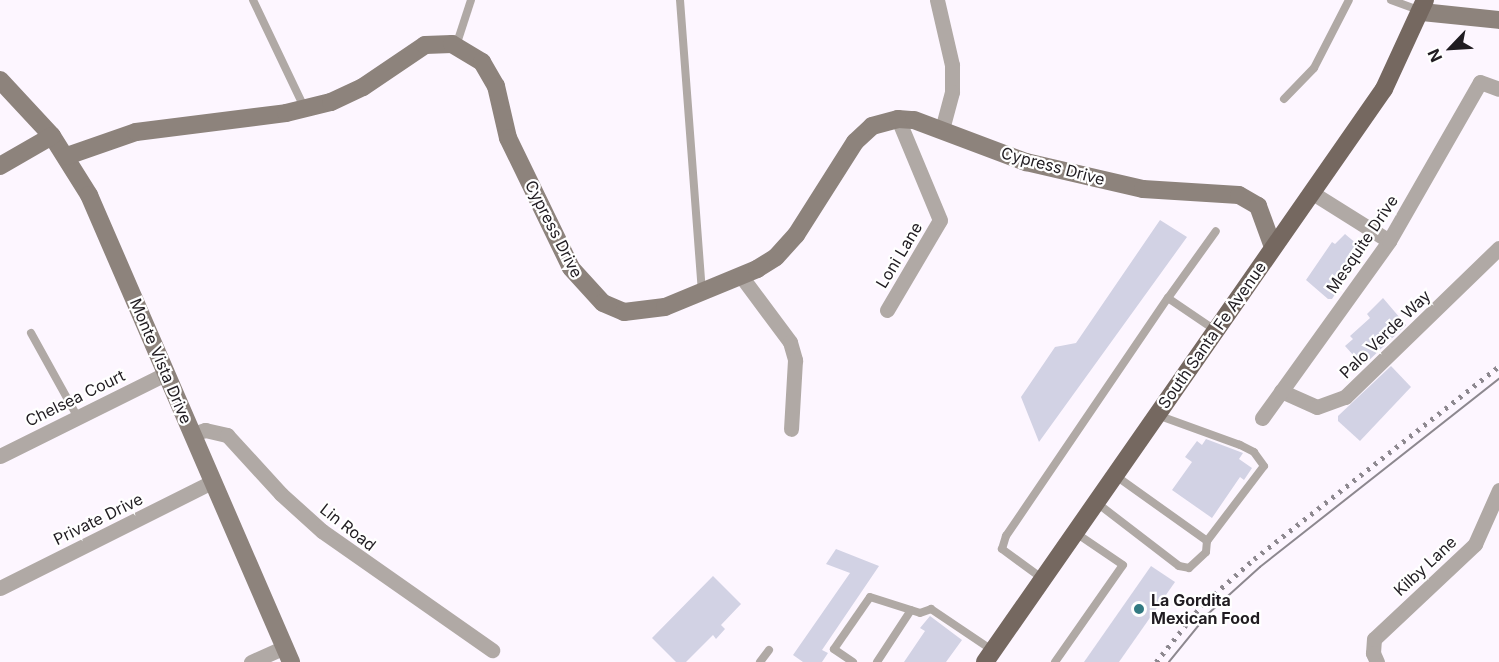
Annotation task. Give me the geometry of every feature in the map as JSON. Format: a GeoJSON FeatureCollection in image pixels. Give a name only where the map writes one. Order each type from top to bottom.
{"type":"FeatureCollection","features":[{"type":"Feature","properties":{"kind":"main road","name":"South Santa Fe Avenue"},"geometry":{"type":"LineString","coordinates":[[989,656],[1384,89],[1424,6]]}},
{"type":"Feature","properties":{"kind":"street"},"geometry":{"type":"LineString","coordinates":[[937,0],[952,66],[952,92],[942,130]]}},
{"type":"Feature","properties":{"kind":"street"},"geometry":{"type":"LineString","coordinates":[[1424,6],[1499,20]]}},
{"type":"Feature","properties":{"kind":"street","name":"Cypress Drive"},"geometry":{"type":"LineString","coordinates":[[67,156],[136,132],[305,108],[331,102],[363,87],[425,45],[456,46],[482,62],[496,86],[508,138],[583,286],[603,303],[624,312],[665,307],[741,276],[776,257],[796,235],[855,142],[872,126],[898,119],[942,130],[1026,162],[1154,190],[1220,191],[1253,200],[1261,212],[1273,247]]}},
{"type":"Feature","properties":{"kind":"street","name":"Monte Vista Drive"},"geometry":{"type":"LineString","coordinates":[[0,80],[52,136],[67,156],[88,195],[167,373],[287,655]]}},
{"type":"Feature","properties":{"kind":"street","name":"Mesquite Drive"},"geometry":{"type":"LineString","coordinates":[[1262,418],[1389,241],[1480,82],[1499,89]]}},
{"type":"Feature","properties":{"kind":"street","name":"Loni Lane"},"geometry":{"type":"LineString","coordinates":[[887,310],[940,220],[898,119]]}},
{"type":"Feature","properties":{"kind":"street"},"geometry":{"type":"LineString","coordinates":[[0,166],[52,136]]}},
{"type":"Feature","properties":{"kind":"street"},"geometry":{"type":"LineString","coordinates":[[1311,192],[1389,241]]}},
{"type":"Feature","properties":{"kind":"street","name":"Palo Verde Way"},"geometry":{"type":"LineString","coordinates":[[1281,391],[1317,407],[1346,397],[1499,248]]}},
{"type":"Feature","properties":{"kind":"street"},"geometry":{"type":"LineString","coordinates":[[741,276],[790,342],[795,360],[791,429]]}},
{"type":"Feature","properties":{"kind":"street","name":"Chelsea Court"},"geometry":{"type":"LineString","coordinates":[[0,456],[167,373]]}},
{"type":"Feature","properties":{"kind":"street","name":"Lin Road"},"geometry":{"type":"LineString","coordinates":[[193,434],[205,430],[227,435],[281,494],[322,531],[492,650]]}},
{"type":"Feature","properties":{"kind":"street","name":"Private Drive"},"geometry":{"type":"LineString","coordinates":[[0,588],[212,482]]}},
{"type":"Feature","properties":{"kind":"street","name":"Kilby Lane"},"geometry":{"type":"LineString","coordinates":[[1377,662],[1373,653],[1374,639],[1475,544],[1499,490]]}},
{"type":"Feature","properties":{"kind":"street"},"geometry":{"type":"LineString","coordinates":[[250,662],[287,655]]}},
{"type":"Feature","properties":{"kind":"lane"},"geometry":{"type":"LineString","coordinates":[[253,0],[305,108]]}},
{"type":"Feature","properties":{"kind":"lane"},"geometry":{"type":"LineString","coordinates":[[456,46],[471,0]]}},
{"type":"Feature","properties":{"kind":"lane"},"geometry":{"type":"LineString","coordinates":[[680,0],[702,291]]}},
{"type":"Feature","properties":{"kind":"lane"},"geometry":{"type":"LineString","coordinates":[[1284,99],[1314,68],[1349,0]]}},
{"type":"Feature","properties":{"kind":"lane"},"geometry":{"type":"LineString","coordinates":[[1391,0],[1424,6]]}},
{"type":"Feature","properties":{"kind":"lane"},"geometry":{"type":"LineString","coordinates":[[1043,579],[1002,549],[1005,536],[1216,231]]}},
{"type":"Feature","properties":{"kind":"lane"},"geometry":{"type":"LineString","coordinates":[[1168,298],[1215,330]]}},
{"type":"Feature","properties":{"kind":"lane"},"geometry":{"type":"LineString","coordinates":[[31,333],[77,416]]}},
{"type":"Feature","properties":{"kind":"lane"},"geometry":{"type":"LineString","coordinates":[[1096,502],[1179,566],[1189,568],[1206,552],[1207,541],[1264,466],[1254,452],[1157,415]]}},
{"type":"Feature","properties":{"kind":"lane"},"geometry":{"type":"LineString","coordinates":[[1115,475],[1207,541]]}},
{"type":"Feature","properties":{"kind":"lane"},"geometry":{"type":"LineString","coordinates":[[1055,662],[1123,565],[1076,532]]}},
{"type":"Feature","properties":{"kind":"lane"},"geometry":{"type":"LineString","coordinates":[[853,662],[834,649],[870,597],[920,613],[931,609],[989,656]]}},
{"type":"Feature","properties":{"kind":"lane"},"geometry":{"type":"LineString","coordinates":[[877,662],[911,610]]}},
{"type":"Feature","properties":{"kind":"lane"},"geometry":{"type":"LineString","coordinates":[[760,662],[770,650]]}},
{"type":"Feature","properties":{"kind":"building"},"geometry":{"type":"Polygon","coordinates":[[[1160,220],[1187,237],[1039,442],[1021,397],[1055,347],[1076,343],[1160,220]]]}},
{"type":"Feature","properties":{"kind":"building"},"geometry":{"type":"Polygon","coordinates":[[[1345,234],[1364,250],[1332,299],[1328,299],[1306,280],[1332,242],[1335,244],[1345,234]]]}},
{"type":"Feature","properties":{"kind":"building"},"geometry":{"type":"Polygon","coordinates":[[[1383,298],[1406,325],[1363,366],[1345,346],[1353,339],[1350,336],[1370,318],[1367,314],[1383,298]]]}},
{"type":"Feature","properties":{"kind":"building"},"geometry":{"type":"Polygon","coordinates":[[[1391,366],[1411,387],[1360,441],[1338,421],[1338,416],[1391,366]]]}},
{"type":"Feature","properties":{"kind":"building"},"geometry":{"type":"Polygon","coordinates":[[[1206,439],[1243,453],[1239,459],[1252,468],[1244,480],[1240,477],[1212,518],[1172,490],[1192,462],[1185,457],[1197,441],[1202,445],[1206,439]]]}},
{"type":"Feature","properties":{"kind":"building"},"geometry":{"type":"Polygon","coordinates":[[[836,549],[879,566],[822,650],[828,653],[822,662],[803,662],[793,655],[850,573],[826,564],[836,549]]]}},
{"type":"Feature","properties":{"kind":"building"},"geometry":{"type":"Polygon","coordinates":[[[1151,566],[1175,582],[1119,662],[1084,662],[1151,566]]]}},
{"type":"Feature","properties":{"kind":"building"},"geometry":{"type":"Polygon","coordinates":[[[713,576],[741,604],[721,625],[725,629],[716,639],[713,635],[686,662],[676,662],[652,638],[713,576]]]}},
{"type":"Feature","properties":{"kind":"building"},"geometry":{"type":"Polygon","coordinates":[[[930,616],[962,640],[946,662],[904,662],[925,631],[920,628],[930,616]]]}},
{"type":"Feature","properties":{"kind":"tram line"},"geometry":{"type":"LineString","coordinates":[[1169,662],[1208,614],[1260,567],[1499,379]]}},
{"type":"Feature","properties":{"kind":"railway"},"geometry":{"type":"LineString","coordinates":[[1156,662],[1201,606],[1254,559],[1499,366]]}},
{"type":"Feature","properties":{"kind":"place","name":"La Gordita Mexican Food"},"geometry":{"type":"Point","coordinates":[1139,609]}}]}
